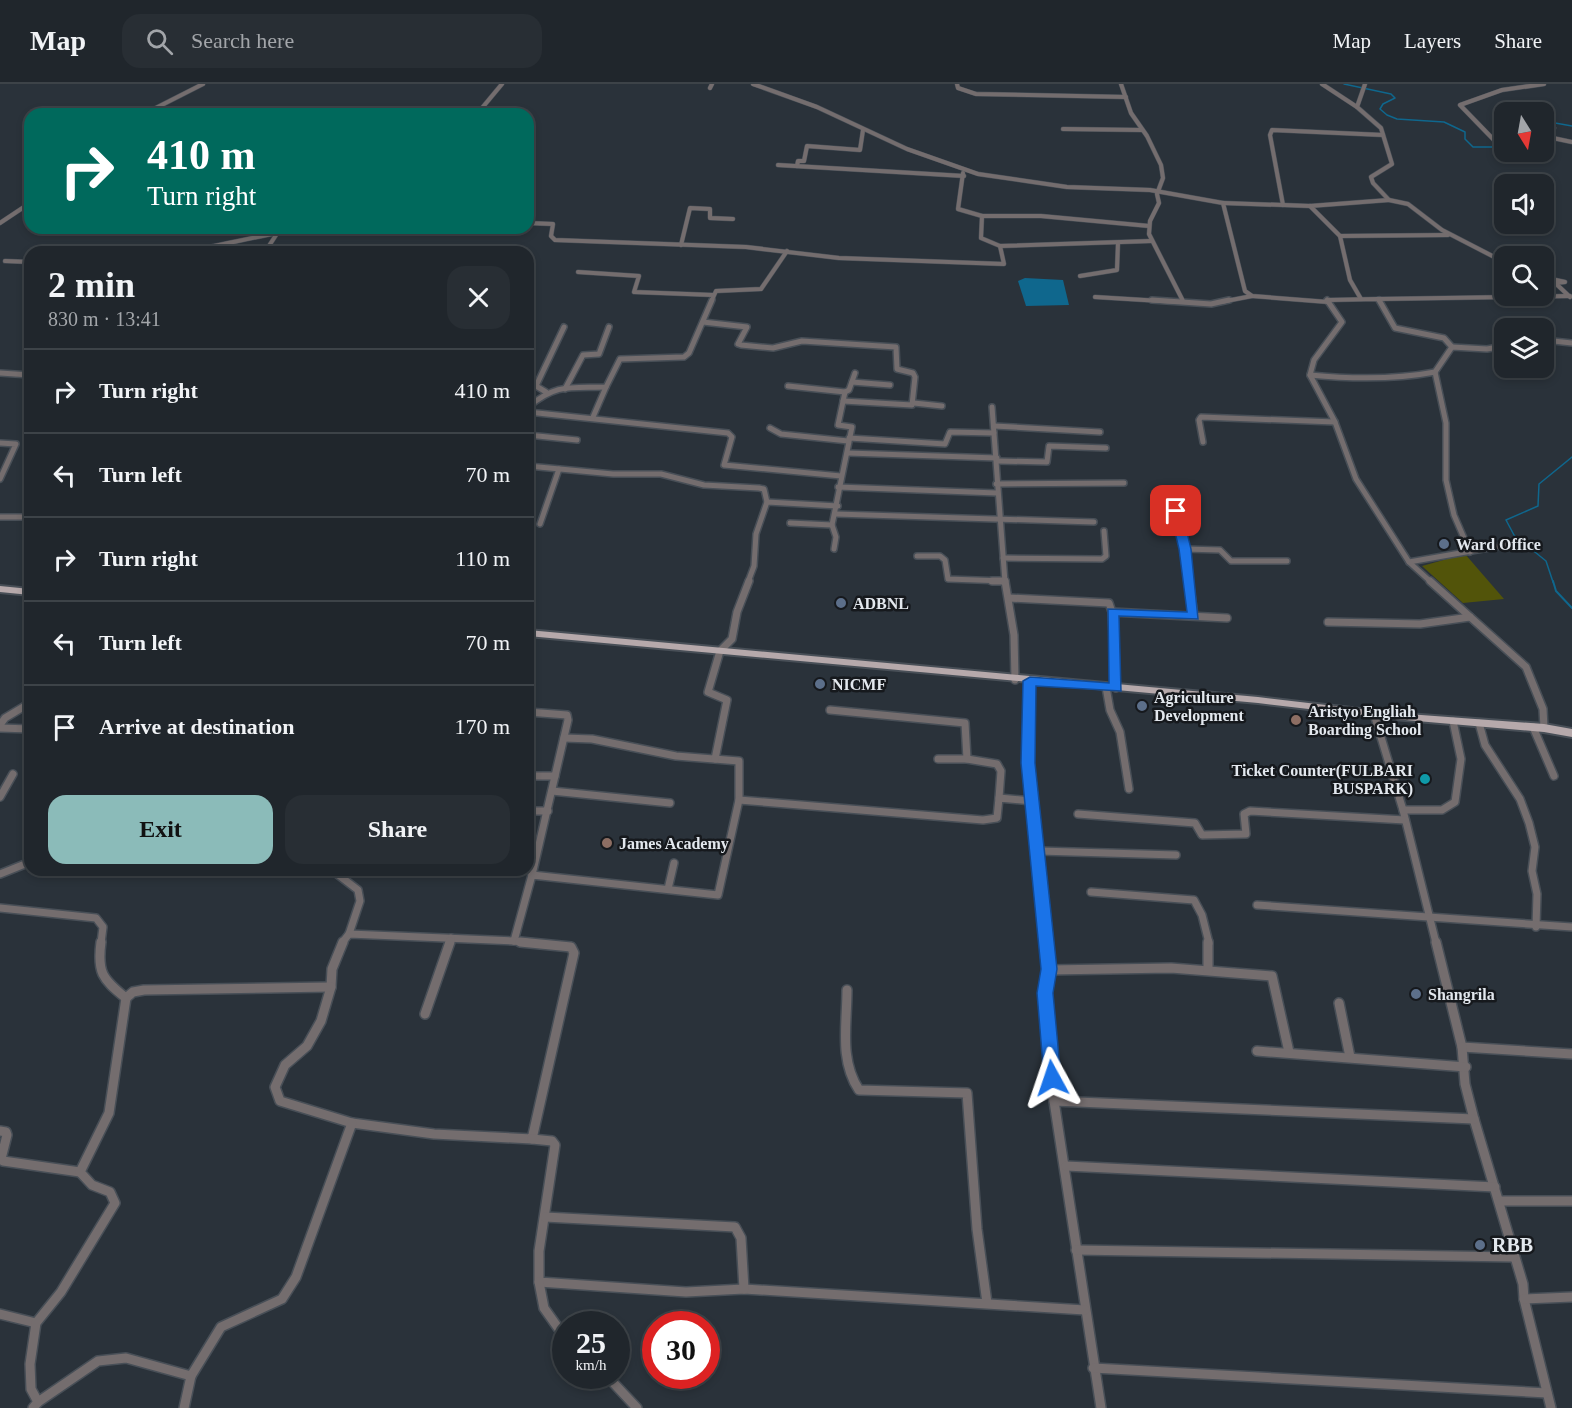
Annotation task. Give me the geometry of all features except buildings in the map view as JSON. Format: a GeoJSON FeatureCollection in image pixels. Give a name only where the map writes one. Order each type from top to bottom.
{"type":"FeatureCollection","features":[{"type":"Feature","properties":{"kind":"main road"},"geometry":{"type":"LineString","coordinates":[[0,589],[24,591]]}},
{"type":"Feature","properties":{"kind":"main road"},"geometry":{"type":"LineString","coordinates":[[534,634],[1015,680],[1111,687],[1374,714],[1544,728],[1572,733]]}},
{"type":"Feature","properties":{"kind":"street"},"geometry":{"type":"LineString","coordinates":[[156,108],[203,84]]}},
{"type":"Feature","properties":{"kind":"street"},"geometry":{"type":"LineString","coordinates":[[482,108],[502,84]]}},
{"type":"Feature","properties":{"kind":"street"},"geometry":{"type":"LineString","coordinates":[[753,84],[817,107],[863,130],[963,173]]}},
{"type":"Feature","properties":{"kind":"street"},"geometry":{"type":"LineString","coordinates":[[957,84],[957,88],[976,94],[1126,97]]}},
{"type":"Feature","properties":{"kind":"street"},"geometry":{"type":"LineString","coordinates":[[1121,84],[1131,113],[1161,165],[1163,178],[1157,194],[1159,203],[1149,226],[1151,241],[1160,253],[1183,301]]}},
{"type":"Feature","properties":{"kind":"street"},"geometry":{"type":"LineString","coordinates":[[1322,84],[1372,119],[1383,135],[1392,164],[1371,177],[1389,200]]}},
{"type":"Feature","properties":{"kind":"street"},"geometry":{"type":"LineString","coordinates":[[1357,107],[1365,84]]}},
{"type":"Feature","properties":{"kind":"street"},"geometry":{"type":"LineString","coordinates":[[1494,140],[1460,105],[1502,90],[1544,84]]}},
{"type":"Feature","properties":{"kind":"street"},"geometry":{"type":"LineString","coordinates":[[1063,129],[1142,130]]}},
{"type":"Feature","properties":{"kind":"street"},"geometry":{"type":"LineString","coordinates":[[796,166],[798,161],[804,161],[807,147],[861,150],[863,130]]}},
{"type":"Feature","properties":{"kind":"street"},"geometry":{"type":"LineString","coordinates":[[1283,205],[1270,135],[1272,130],[1383,135]]}},
{"type":"Feature","properties":{"kind":"street"},"geometry":{"type":"LineString","coordinates":[[1554,138],[1572,142]]}},
{"type":"Feature","properties":{"kind":"street"},"geometry":{"type":"LineString","coordinates":[[778,165],[837,170],[963,173],[1045,185],[1141,189],[1157,194],[1223,203],[1310,206],[1389,200],[1408,204],[1450,235],[1494,257]]}},
{"type":"Feature","properties":{"kind":"street"},"geometry":{"type":"LineString","coordinates":[[963,173],[958,209],[961,213],[982,216],[1041,216],[1149,226]]}},
{"type":"Feature","properties":{"kind":"street"},"geometry":{"type":"LineString","coordinates":[[1223,203],[1245,291],[1252,296]]}},
{"type":"Feature","properties":{"kind":"street"},"geometry":{"type":"LineString","coordinates":[[1310,206],[1340,236],[1350,280],[1361,299]]}},
{"type":"Feature","properties":{"kind":"street"},"geometry":{"type":"LineString","coordinates":[[0,223],[24,207]]}},
{"type":"Feature","properties":{"kind":"street"},"geometry":{"type":"LineString","coordinates":[[681,245],[690,208],[710,209],[710,218],[733,219]]}},
{"type":"Feature","properties":{"kind":"street"},"geometry":{"type":"LineString","coordinates":[[982,216],[981,238],[1000,246],[1151,241]]}},
{"type":"Feature","properties":{"kind":"street"},"geometry":{"type":"LineString","coordinates":[[534,223],[554,224],[551,236],[555,240],[787,251],[839,258],[1004,264],[1000,246]]}},
{"type":"Feature","properties":{"kind":"street"},"geometry":{"type":"LineString","coordinates":[[225,246],[270,234]]}},
{"type":"Feature","properties":{"kind":"street"},"geometry":{"type":"LineString","coordinates":[[1340,236],[1450,235]]}},
{"type":"Feature","properties":{"kind":"street"},"geometry":{"type":"LineString","coordinates":[[1080,276],[1117,270],[1118,243]]}},
{"type":"Feature","properties":{"kind":"street"},"geometry":{"type":"LineString","coordinates":[[593,417],[620,359],[684,357],[689,353],[713,296],[722,289],[761,289],[787,251]]}},
{"type":"Feature","properties":{"kind":"street"},"geometry":{"type":"LineString","coordinates":[[2,262],[24,262]]}},
{"type":"Feature","properties":{"kind":"street"},"geometry":{"type":"LineString","coordinates":[[578,272],[639,276],[634,292],[713,296]]}},
{"type":"Feature","properties":{"kind":"street"},"geometry":{"type":"LineString","coordinates":[[1554,281],[1572,282]]}},
{"type":"Feature","properties":{"kind":"street"},"geometry":{"type":"LineString","coordinates":[[1554,282],[1571,297]]}},
{"type":"Feature","properties":{"kind":"street"},"geometry":{"type":"LineString","coordinates":[[1095,297],[1211,304],[1252,296],[1327,300],[1571,297]]}},
{"type":"Feature","properties":{"kind":"street"},"geometry":{"type":"LineString","coordinates":[[1377,299],[1395,328],[1444,338],[1452,347],[1494,348]]}},
{"type":"Feature","properties":{"kind":"street"},"geometry":{"type":"LineString","coordinates":[[1327,300],[1335,308],[1342,322],[1336,334],[1317,356],[1310,375],[1335,422],[1356,479],[1409,562],[1526,667],[1543,709],[1544,728]]}},
{"type":"Feature","properties":{"kind":"street"},"geometry":{"type":"LineString","coordinates":[[1335,308],[1340,300]]}},
{"type":"Feature","properties":{"kind":"street"},"geometry":{"type":"LineString","coordinates":[[703,322],[747,327],[738,344],[741,345],[773,348],[802,341],[896,347],[897,369],[913,373],[915,377],[914,403]]}},
{"type":"Feature","properties":{"kind":"street"},"geometry":{"type":"LineString","coordinates":[[546,392],[536,386],[564,327]]}},
{"type":"Feature","properties":{"kind":"street"},"geometry":{"type":"LineString","coordinates":[[565,389],[583,355],[599,354],[609,327]]}},
{"type":"Feature","properties":{"kind":"street"},"geometry":{"type":"LineString","coordinates":[[1554,341],[1572,342]]}},
{"type":"Feature","properties":{"kind":"street"},"geometry":{"type":"LineString","coordinates":[[1452,347],[1435,372],[1446,423],[1446,480],[1454,515],[1470,552]]}},
{"type":"Feature","properties":{"kind":"street"},"geometry":{"type":"LineString","coordinates":[[1310,375],[1383,378],[1435,372]]}},
{"type":"Feature","properties":{"kind":"street"},"geometry":{"type":"LineString","coordinates":[[0,373],[24,375]]}},
{"type":"Feature","properties":{"kind":"street"},"geometry":{"type":"LineString","coordinates":[[834,549],[836,537],[832,525],[838,506],[838,487],[848,453],[852,428],[838,425],[845,392],[849,390],[855,373]]}},
{"type":"Feature","properties":{"kind":"street"},"geometry":{"type":"LineString","coordinates":[[852,382],[890,385]]}},
{"type":"Feature","properties":{"kind":"street"},"geometry":{"type":"LineString","coordinates":[[789,386],[845,392]]}},
{"type":"Feature","properties":{"kind":"street"},"geometry":{"type":"LineString","coordinates":[[534,402],[546,392],[606,387]]}},
{"type":"Feature","properties":{"kind":"street"},"geometry":{"type":"LineString","coordinates":[[843,401],[906,406],[914,403],[942,406]]}},
{"type":"Feature","properties":{"kind":"street"},"geometry":{"type":"LineString","coordinates":[[992,407],[1005,581],[1014,634],[1015,680]]}},
{"type":"Feature","properties":{"kind":"street"},"geometry":{"type":"LineString","coordinates":[[534,412],[728,432],[732,437],[724,465],[841,476]]}},
{"type":"Feature","properties":{"kind":"street"},"geometry":{"type":"LineString","coordinates":[[1203,442],[1198,420],[1201,417],[1335,422]]}},
{"type":"Feature","properties":{"kind":"street"},"geometry":{"type":"LineString","coordinates":[[770,428],[781,434],[945,444],[950,432],[994,429],[1100,432]]}},
{"type":"Feature","properties":{"kind":"street"},"geometry":{"type":"LineString","coordinates":[[534,436],[578,440]]}},
{"type":"Feature","properties":{"kind":"street"},"geometry":{"type":"LineString","coordinates":[[0,443],[15,444],[0,479]]}},
{"type":"Feature","properties":{"kind":"street"},"geometry":{"type":"LineString","coordinates":[[848,453],[909,458],[1047,462],[1049,446],[1106,448]]}},
{"type":"Feature","properties":{"kind":"street"},"geometry":{"type":"LineString","coordinates":[[534,467],[613,474],[661,474],[704,485],[764,489],[767,502],[756,534],[754,566],[737,612],[732,639],[720,651],[708,692],[727,700],[715,759]]}},
{"type":"Feature","properties":{"kind":"street"},"geometry":{"type":"LineString","coordinates":[[540,524],[559,469]]}},
{"type":"Feature","properties":{"kind":"street"},"geometry":{"type":"LineString","coordinates":[[996,484],[1124,483]]}},
{"type":"Feature","properties":{"kind":"street"},"geometry":{"type":"LineString","coordinates":[[838,487],[997,493]]}},
{"type":"Feature","properties":{"kind":"street"},"geometry":{"type":"LineString","coordinates":[[767,502],[838,506]]}},
{"type":"Feature","properties":{"kind":"street"},"geometry":{"type":"LineString","coordinates":[[1159,509],[1176,511],[1185,549],[1194,616]]}},
{"type":"Feature","properties":{"kind":"street"},"geometry":{"type":"LineString","coordinates":[[836,514],[1094,522]]}},
{"type":"Feature","properties":{"kind":"street"},"geometry":{"type":"LineString","coordinates":[[0,517],[24,517]]}},
{"type":"Feature","properties":{"kind":"street"},"geometry":{"type":"LineString","coordinates":[[790,523],[832,525]]}},
{"type":"Feature","properties":{"kind":"street"},"geometry":{"type":"LineString","coordinates":[[1003,558],[1102,559],[1106,556],[1104,531]]}},
{"type":"Feature","properties":{"kind":"street"},"geometry":{"type":"LineString","coordinates":[[1409,562],[1517,543]]}},
{"type":"Feature","properties":{"kind":"street"},"geometry":{"type":"LineString","coordinates":[[1185,549],[1221,550],[1231,561],[1287,561]]}},
{"type":"Feature","properties":{"kind":"street"},"geometry":{"type":"LineString","coordinates":[[917,556],[942,558],[948,579],[1005,581]]}},
{"type":"Feature","properties":{"kind":"street"},"geometry":{"type":"LineString","coordinates":[[1009,598],[1109,603],[1112,612],[1110,710],[1120,732],[1130,789]]}},
{"type":"Feature","properties":{"kind":"street"},"geometry":{"type":"LineString","coordinates":[[1112,612],[1227,618]]}},
{"type":"Feature","properties":{"kind":"street"},"geometry":{"type":"LineString","coordinates":[[1328,622],[1420,624],[1470,617]]}},
{"type":"Feature","properties":{"kind":"street"},"geometry":{"type":"LineString","coordinates":[[1030,681],[1028,763],[1039,851],[1049,969],[1045,993],[1054,1101],[1066,1166],[1093,1368],[1101,1408]]}},
{"type":"Feature","properties":{"kind":"street"},"geometry":{"type":"LineString","coordinates":[[24,707],[5,718],[0,727],[24,729]]}},
{"type":"Feature","properties":{"kind":"street"},"geometry":{"type":"LineString","coordinates":[[830,710],[965,723],[967,759]]}},
{"type":"Feature","properties":{"kind":"street"},"geometry":{"type":"LineString","coordinates":[[534,712],[567,715],[548,812],[534,867]]}},
{"type":"Feature","properties":{"kind":"street"},"geometry":{"type":"LineString","coordinates":[[1374,714],[1403,810],[1462,1047],[1466,1067],[1465,1084],[1500,1201],[1513,1257],[1523,1284],[1524,1299],[1551,1408]]}},
{"type":"Feature","properties":{"kind":"street"},"geometry":{"type":"LineString","coordinates":[[1403,810],[1443,810],[1455,802],[1461,759],[1453,721]]}},
{"type":"Feature","properties":{"kind":"street"},"geometry":{"type":"LineString","coordinates":[[1479,723],[1485,745],[1520,799],[1529,823],[1535,847],[1532,871],[1537,894],[1536,927]]}},
{"type":"Feature","properties":{"kind":"street"},"geometry":{"type":"LineString","coordinates":[[1533,727],[1554,776]]}},
{"type":"Feature","properties":{"kind":"street"},"geometry":{"type":"LineString","coordinates":[[534,875],[718,896],[739,800],[741,763],[624,747],[592,739],[564,738]]}},
{"type":"Feature","properties":{"kind":"street"},"geometry":{"type":"LineString","coordinates":[[739,800],[982,820],[997,818],[1001,771],[997,764],[967,759],[938,759]]}},
{"type":"Feature","properties":{"kind":"street"},"geometry":{"type":"LineString","coordinates":[[0,797],[13,774]]}},
{"type":"Feature","properties":{"kind":"street"},"geometry":{"type":"LineString","coordinates":[[534,776],[555,776]]}},
{"type":"Feature","properties":{"kind":"street"},"geometry":{"type":"LineString","coordinates":[[552,791],[670,803]]}},
{"type":"Feature","properties":{"kind":"street"},"geometry":{"type":"LineString","coordinates":[[999,798],[1032,801]]}},
{"type":"Feature","properties":{"kind":"street"},"geometry":{"type":"LineString","coordinates":[[534,811],[548,812]]}},
{"type":"Feature","properties":{"kind":"street"},"geometry":{"type":"LineString","coordinates":[[1078,814],[1195,823],[1202,835],[1218,837],[1246,834],[1244,818],[1246,812],[1405,820]]}},
{"type":"Feature","properties":{"kind":"street"},"geometry":{"type":"LineString","coordinates":[[1039,851],[1176,855]]}},
{"type":"Feature","properties":{"kind":"street"},"geometry":{"type":"LineString","coordinates":[[668,889],[674,863]]}},
{"type":"Feature","properties":{"kind":"street"},"geometry":{"type":"LineString","coordinates":[[0,874],[24,864]]}},
{"type":"Feature","properties":{"kind":"street"},"geometry":{"type":"LineString","coordinates":[[340,876],[358,890],[360,901],[349,934],[344,938],[332,969],[331,987],[321,1021],[307,1046],[285,1065],[275,1087],[275,1094],[280,1101],[352,1123],[435,1134],[552,1141],[555,1145],[539,1256],[539,1282],[544,1308],[552,1319]]}},
{"type":"Feature","properties":{"kind":"street"},"geometry":{"type":"LineString","coordinates":[[514,941],[532,876]]}},
{"type":"Feature","properties":{"kind":"street"},"geometry":{"type":"LineString","coordinates":[[1091,892],[1194,900],[1200,907],[1210,958],[1208,970]]}},
{"type":"Feature","properties":{"kind":"street"},"geometry":{"type":"LineString","coordinates":[[1257,905],[1536,927],[1572,927]]}},
{"type":"Feature","properties":{"kind":"street"},"geometry":{"type":"LineString","coordinates":[[0,908],[96,918],[103,927],[99,973],[105,982],[126,998]]}},
{"type":"Feature","properties":{"kind":"street"},"geometry":{"type":"LineString","coordinates":[[349,934],[514,941],[571,947],[574,953],[532,1139]]}},
{"type":"Feature","properties":{"kind":"street"},"geometry":{"type":"LineString","coordinates":[[425,1014],[451,938]]}},
{"type":"Feature","properties":{"kind":"street"},"geometry":{"type":"LineString","coordinates":[[1049,969],[1117,967],[1208,970],[1272,976],[1279,1000],[1288,1052]]}},
{"type":"Feature","properties":{"kind":"street"},"geometry":{"type":"LineString","coordinates":[[80,1172],[110,1113],[126,998],[133,992],[331,987]]}},
{"type":"Feature","properties":{"kind":"street"},"geometry":{"type":"LineString","coordinates":[[847,990],[847,1067],[850,1080],[859,1090],[967,1093],[977,1229],[987,1303]]}},
{"type":"Feature","properties":{"kind":"street"},"geometry":{"type":"LineString","coordinates":[[1339,1004],[1350,1058]]}},
{"type":"Feature","properties":{"kind":"street"},"geometry":{"type":"LineString","coordinates":[[1462,1047],[1572,1054]]}},
{"type":"Feature","properties":{"kind":"street"},"geometry":{"type":"LineString","coordinates":[[1257,1051],[1466,1067]]}},
{"type":"Feature","properties":{"kind":"street"},"geometry":{"type":"LineString","coordinates":[[1054,1101],[1474,1119]]}},
{"type":"Feature","properties":{"kind":"street"},"geometry":{"type":"LineString","coordinates":[[184,1408],[191,1376],[221,1327],[282,1299],[296,1276],[352,1123]]}},
{"type":"Feature","properties":{"kind":"street"},"geometry":{"type":"LineString","coordinates":[[0,1131],[6,1131],[7,1135],[1,1159],[3,1161],[80,1172],[92,1185],[110,1192],[115,1203],[61,1292],[36,1323],[30,1364],[31,1389],[35,1405],[98,1361],[126,1358],[191,1376]]}},
{"type":"Feature","properties":{"kind":"street"},"geometry":{"type":"LineString","coordinates":[[1066,1166],[1495,1187]]}},
{"type":"Feature","properties":{"kind":"street"},"geometry":{"type":"LineString","coordinates":[[1500,1201],[1572,1201]]}},
{"type":"Feature","properties":{"kind":"street"},"geometry":{"type":"LineString","coordinates":[[545,1217],[735,1227],[741,1238],[744,1289]]}},
{"type":"Feature","properties":{"kind":"street"},"geometry":{"type":"LineString","coordinates":[[1076,1250],[1209,1250],[1513,1257]]}},
{"type":"Feature","properties":{"kind":"street"},"geometry":{"type":"LineString","coordinates":[[539,1282],[686,1292],[744,1289],[1085,1310]]}},
{"type":"Feature","properties":{"kind":"street"},"geometry":{"type":"LineString","coordinates":[[1524,1299],[1572,1297]]}},
{"type":"Feature","properties":{"kind":"street"},"geometry":{"type":"LineString","coordinates":[[0,1314],[36,1323]]}},
{"type":"Feature","properties":{"kind":"street"},"geometry":{"type":"LineString","coordinates":[[1093,1368],[1547,1393]]}},
{"type":"Feature","properties":{"kind":"street"},"geometry":{"type":"LineString","coordinates":[[619,1389],[637,1408]]}},
{"type":"Feature","properties":{"kind":"shaded area"},"geometry":{"type":"Polygon","coordinates":[[[1465,554],[1504,599],[1463,603],[1422,566],[1465,554]]]}},
{"type":"Feature","properties":{"kind":"water"},"geometry":{"type":"Polygon","coordinates":[[[1025,278],[1063,280],[1069,305],[1026,306],[1018,281],[1025,278]]]}},
{"type":"Feature","properties":{"kind":"waterway"},"geometry":{"type":"LineString","coordinates":[[1344,84],[1391,94],[1395,98],[1383,104],[1380,109],[1387,115],[1397,119],[1444,122],[1465,132],[1465,139],[1473,147],[1494,146]]}},
{"type":"Feature","properties":{"kind":"waterway"},"geometry":{"type":"LineString","coordinates":[[1554,123],[1572,126]]}},
{"type":"Feature","properties":{"kind":"waterway"},"geometry":{"type":"LineString","coordinates":[[1553,582],[1546,561],[1514,535],[1506,520],[1538,506],[1539,484],[1572,457]]}},
{"type":"Feature","properties":{"kind":"waterway"},"geometry":{"type":"LineString","coordinates":[[1553,581],[1556,591],[1572,608]]}},
{"type":"Feature","properties":{"kind":"place","name":"Ward Office"},"geometry":{"type":"Point","coordinates":[1444,544]}},
{"type":"Feature","properties":{"kind":"place","name":"ADBNL"},"geometry":{"type":"Point","coordinates":[841,603]}},
{"type":"Feature","properties":{"kind":"place","name":"NICMF"},"geometry":{"type":"Point","coordinates":[820,684]}},
{"type":"Feature","properties":{"kind":"place","name":"Agriculture Development"},"geometry":{"type":"Point","coordinates":[1142,706]}},
{"type":"Feature","properties":{"kind":"place","name":"Aristyo Engliah Boarding School"},"geometry":{"type":"Point","coordinates":[1296,720]}},
{"type":"Feature","properties":{"kind":"place","name":"Ticket Counter(FULBARI BUSPARK)"},"geometry":{"type":"Point","coordinates":[1425,779]}},
{"type":"Feature","properties":{"kind":"place","name":"James Academy"},"geometry":{"type":"Point","coordinates":[607,843]}},
{"type":"Feature","properties":{"kind":"place","name":"Shangrila"},"geometry":{"type":"Point","coordinates":[1416,994]}},
{"type":"Feature","properties":{"kind":"place","name":"RBB"},"geometry":{"type":"Point","coordinates":[1480,1245]}},
{"type":"Feature","properties":{"kind":"route"},"geometry":{"type":"LineString","coordinates":[[1052,1078],[1045,993],[1049,969],[1043,889],[1028,763],[1030,681],[1116,688],[1112,612],[1194,616],[1185,549],[1176,511]]}}]}
